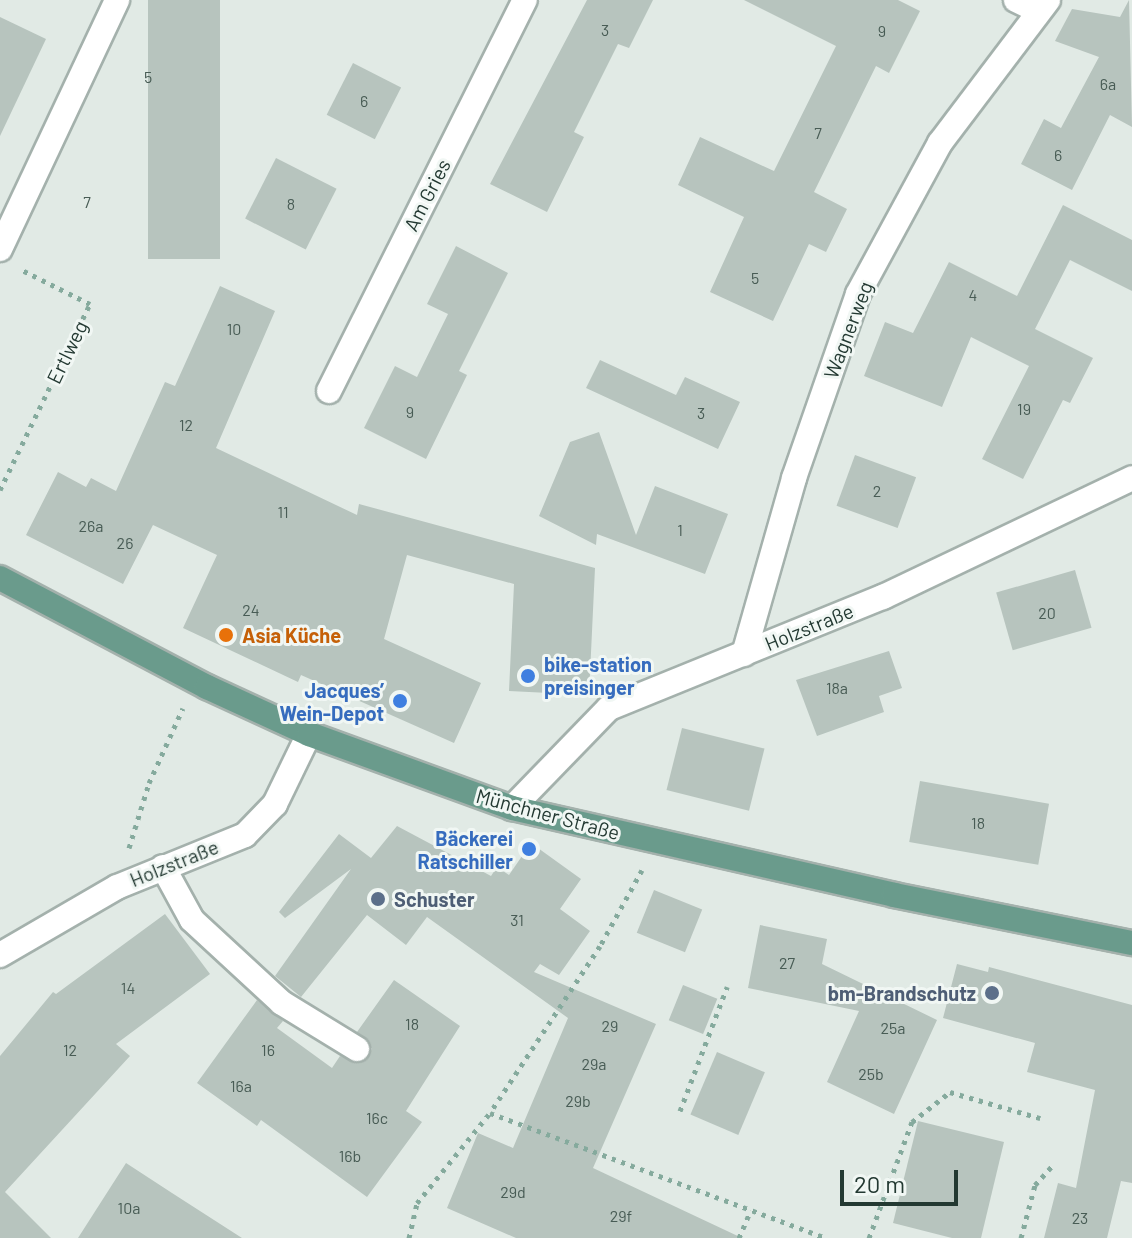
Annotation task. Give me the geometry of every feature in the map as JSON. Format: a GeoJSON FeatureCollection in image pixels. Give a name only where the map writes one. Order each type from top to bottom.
{"type":"FeatureCollection","features":[{"type":"Feature","properties":{"kind":"main road","name":"Münchner Straße"},"geometry":{"type":"LineString","coordinates":[[0,578],[193,679],[309,734],[512,808],[1132,943]]}},
{"type":"Feature","properties":{"kind":"street"},"geometry":{"type":"LineString","coordinates":[[6,257],[117,0]]}},
{"type":"Feature","properties":{"kind":"street","name":"Am Gries"},"geometry":{"type":"LineString","coordinates":[[329,391],[525,0]]}},
{"type":"Feature","properties":{"kind":"street"},"geometry":{"type":"LineString","coordinates":[[1016,0],[1043,5]]}},
{"type":"Feature","properties":{"kind":"street","name":"Wagnerweg"},"geometry":{"type":"LineString","coordinates":[[744,654],[794,478],[858,294],[940,143],[1043,5]]}},
{"type":"Feature","properties":{"kind":"street","name":"Holzstraße"},"geometry":{"type":"LineString","coordinates":[[512,808],[609,708],[744,654],[1028,532],[1132,478]]}},
{"type":"Feature","properties":{"kind":"street","name":"Holzstraße"},"geometry":{"type":"LineString","coordinates":[[0,955],[117,887],[245,835],[275,804],[309,734]]}},
{"type":"Feature","properties":{"kind":"street"},"geometry":{"type":"LineString","coordinates":[[163,867],[192,920],[282,1003],[357,1049]]}},
{"type":"Feature","properties":{"kind":"path","name":"Ertlweg"},"geometry":{"type":"LineString","coordinates":[[0,490],[90,304],[6,257]]}},
{"type":"Feature","properties":{"kind":"path"},"geometry":{"type":"LineString","coordinates":[[117,887],[149,783],[193,679]]}},
{"type":"Feature","properties":{"kind":"path"},"geometry":{"type":"LineString","coordinates":[[409,1238],[417,1203],[490,1113],[600,946],[658,842]]}},
{"type":"Feature","properties":{"kind":"path"},"geometry":{"type":"LineString","coordinates":[[680,1111],[727,987]]}},
{"type":"Feature","properties":{"kind":"path"},"geometry":{"type":"LineString","coordinates":[[869,1238],[912,1122],[950,1092],[1040,1118]]}},
{"type":"Feature","properties":{"kind":"path"},"geometry":{"type":"LineString","coordinates":[[490,1113],[827,1238]]}},
{"type":"Feature","properties":{"kind":"path"},"geometry":{"type":"LineString","coordinates":[[1021,1238],[1035,1185],[1053,1165]]}},
{"type":"Feature","properties":{"kind":"path"},"geometry":{"type":"LineString","coordinates":[[739,1238],[751,1210]]}},
{"type":"Feature","properties":{"kind":"building"},"geometry":{"type":"Polygon","coordinates":[[[148,0],[220,0],[220,259],[148,259],[148,0]]]}},
{"type":"Feature","properties":{"kind":"building"},"geometry":{"type":"Polygon","coordinates":[[[587,0],[653,0],[629,48],[618,44],[574,132],[584,137],[547,212],[490,184],[587,0]]]}},
{"type":"Feature","properties":{"kind":"building"},"geometry":{"type":"Polygon","coordinates":[[[744,0],[898,0],[920,11],[889,73],[876,66],[814,192],[847,209],[826,252],[809,244],[773,321],[710,292],[744,217],[678,185],[700,137],[774,171],[836,46],[744,0]]]}},
{"type":"Feature","properties":{"kind":"building"},"geometry":{"type":"Polygon","coordinates":[[[1129,0],[1132,127],[1110,115],[1072,190],[1021,164],[1044,119],[1061,128],[1099,57],[1055,41],[1072,9],[1120,17],[1129,0]]]}},
{"type":"Feature","properties":{"kind":"building"},"geometry":{"type":"Polygon","coordinates":[[[0,17],[46,39],[0,136],[0,17]]]}},
{"type":"Feature","properties":{"kind":"building"},"geometry":{"type":"Polygon","coordinates":[[[353,63],[401,88],[375,139],[327,115],[353,63]]]}},
{"type":"Feature","properties":{"kind":"building"},"geometry":{"type":"Polygon","coordinates":[[[276,158],[337,189],[306,249],[245,219],[276,158]]]}},
{"type":"Feature","properties":{"kind":"building"},"geometry":{"type":"Polygon","coordinates":[[[1063,205],[1132,240],[1132,291],[1070,260],[1035,329],[1093,358],[1070,403],[1063,400],[1023,479],[982,459],[1029,366],[971,337],[942,407],[864,376],[885,322],[913,333],[949,262],[1017,296],[1063,205]]]}},
{"type":"Feature","properties":{"kind":"building"},"geometry":{"type":"Polygon","coordinates":[[[456,246],[508,273],[459,371],[467,375],[426,459],[364,428],[395,366],[417,377],[448,314],[427,304],[456,246]]]}},
{"type":"Feature","properties":{"kind":"building"},"geometry":{"type":"Polygon","coordinates":[[[220,286],[275,311],[216,448],[357,515],[359,504],[595,568],[589,695],[509,691],[514,584],[407,555],[384,639],[481,683],[454,743],[301,675],[298,682],[183,628],[217,555],[153,525],[123,584],[26,535],[58,472],[86,487],[91,478],[116,491],[165,382],[175,386],[220,286]]]}},
{"type":"Feature","properties":{"kind":"building"},"geometry":{"type":"Polygon","coordinates":[[[600,360],[676,395],[685,377],[740,402],[718,449],[586,388],[600,360]]]}},
{"type":"Feature","properties":{"kind":"building"},"geometry":{"type":"Polygon","coordinates":[[[599,432],[636,535],[655,486],[728,514],[705,574],[597,534],[596,545],[539,516],[570,442],[599,432]]]}},
{"type":"Feature","properties":{"kind":"building"},"geometry":{"type":"Polygon","coordinates":[[[855,455],[916,477],[898,528],[837,506],[855,455]]]}},
{"type":"Feature","properties":{"kind":"building"},"geometry":{"type":"Polygon","coordinates":[[[1075,570],[1092,628],[1013,650],[996,593],[1075,570]]]}},
{"type":"Feature","properties":{"kind":"building"},"geometry":{"type":"Polygon","coordinates":[[[889,651],[902,688],[879,696],[884,712],[817,736],[796,680],[889,651]]]}},
{"type":"Feature","properties":{"kind":"building"},"geometry":{"type":"Polygon","coordinates":[[[682,728],[764,749],[749,811],[667,790],[682,728]]]}},
{"type":"Feature","properties":{"kind":"building"},"geometry":{"type":"Polygon","coordinates":[[[920,781],[1049,804],[1038,865],[909,842],[920,781]]]}},
{"type":"Feature","properties":{"kind":"building"},"geometry":{"type":"Polygon","coordinates":[[[397,826],[491,876],[497,867],[509,875],[531,843],[581,879],[560,909],[590,931],[559,975],[540,964],[534,972],[656,1024],[593,1168],[742,1238],[516,1238],[447,1208],[478,1133],[513,1148],[568,1018],[427,917],[406,945],[367,915],[301,997],[275,976],[351,869],[285,918],[279,912],[339,834],[371,858],[397,826]]]}},
{"type":"Feature","properties":{"kind":"building"},"geometry":{"type":"Polygon","coordinates":[[[654,890],[702,909],[685,952],[637,933],[654,890]]]}},
{"type":"Feature","properties":{"kind":"building"},"geometry":{"type":"Polygon","coordinates":[[[165,914],[210,974],[116,1044],[130,1056],[5,1192],[51,1238],[0,1238],[0,1056],[53,992],[56,994],[165,914]]]}},
{"type":"Feature","properties":{"kind":"building"},"geometry":{"type":"Polygon","coordinates":[[[760,925],[827,939],[822,964],[937,1020],[894,1114],[827,1082],[859,1011],[748,988],[760,925]]]}},
{"type":"Feature","properties":{"kind":"building"},"geometry":{"type":"Polygon","coordinates":[[[957,964],[988,972],[989,967],[1132,1005],[1132,1183],[1121,1181],[1107,1238],[1044,1238],[1058,1183],[1076,1188],[1095,1090],[1027,1072],[1035,1043],[943,1018],[957,964]]]}},
{"type":"Feature","properties":{"kind":"building"},"geometry":{"type":"Polygon","coordinates":[[[394,980],[460,1026],[406,1111],[422,1122],[367,1197],[261,1120],[257,1126],[197,1083],[257,1000],[283,1021],[277,1028],[332,1068],[340,1056],[363,1062],[372,1049],[357,1032],[394,980]]]}},
{"type":"Feature","properties":{"kind":"building"},"geometry":{"type":"Polygon","coordinates":[[[683,985],[717,999],[703,1034],[669,1020],[683,985]]]}},
{"type":"Feature","properties":{"kind":"building"},"geometry":{"type":"Polygon","coordinates":[[[717,1052],[765,1072],[738,1135],[690,1115],[717,1052]]]}},
{"type":"Feature","properties":{"kind":"building"},"geometry":{"type":"Polygon","coordinates":[[[918,1121],[1004,1142],[981,1238],[952,1238],[893,1223],[918,1121]]]}},
{"type":"Feature","properties":{"kind":"building"},"geometry":{"type":"Polygon","coordinates":[[[126,1163],[172,1193],[242,1238],[78,1238],[126,1163]]]}},
{"type":"Feature","properties":{"kind":"place","name":"Asia Küche"},"geometry":{"type":"Point","coordinates":[226,635]}},
{"type":"Feature","properties":{"kind":"place","name":"bike-station preisinger"},"geometry":{"type":"Point","coordinates":[528,676]}},
{"type":"Feature","properties":{"kind":"place","name":"Jacques’ Wein-Depot"},"geometry":{"type":"Point","coordinates":[400,701]}},
{"type":"Feature","properties":{"kind":"place","name":"Bäckerei Ratschiller"},"geometry":{"type":"Point","coordinates":[529,849]}},
{"type":"Feature","properties":{"kind":"place","name":"Schuster"},"geometry":{"type":"Point","coordinates":[378,899]}},
{"type":"Feature","properties":{"kind":"place","name":"bm-Brandschutz"},"geometry":{"type":"Point","coordinates":[992,993]}}]}
